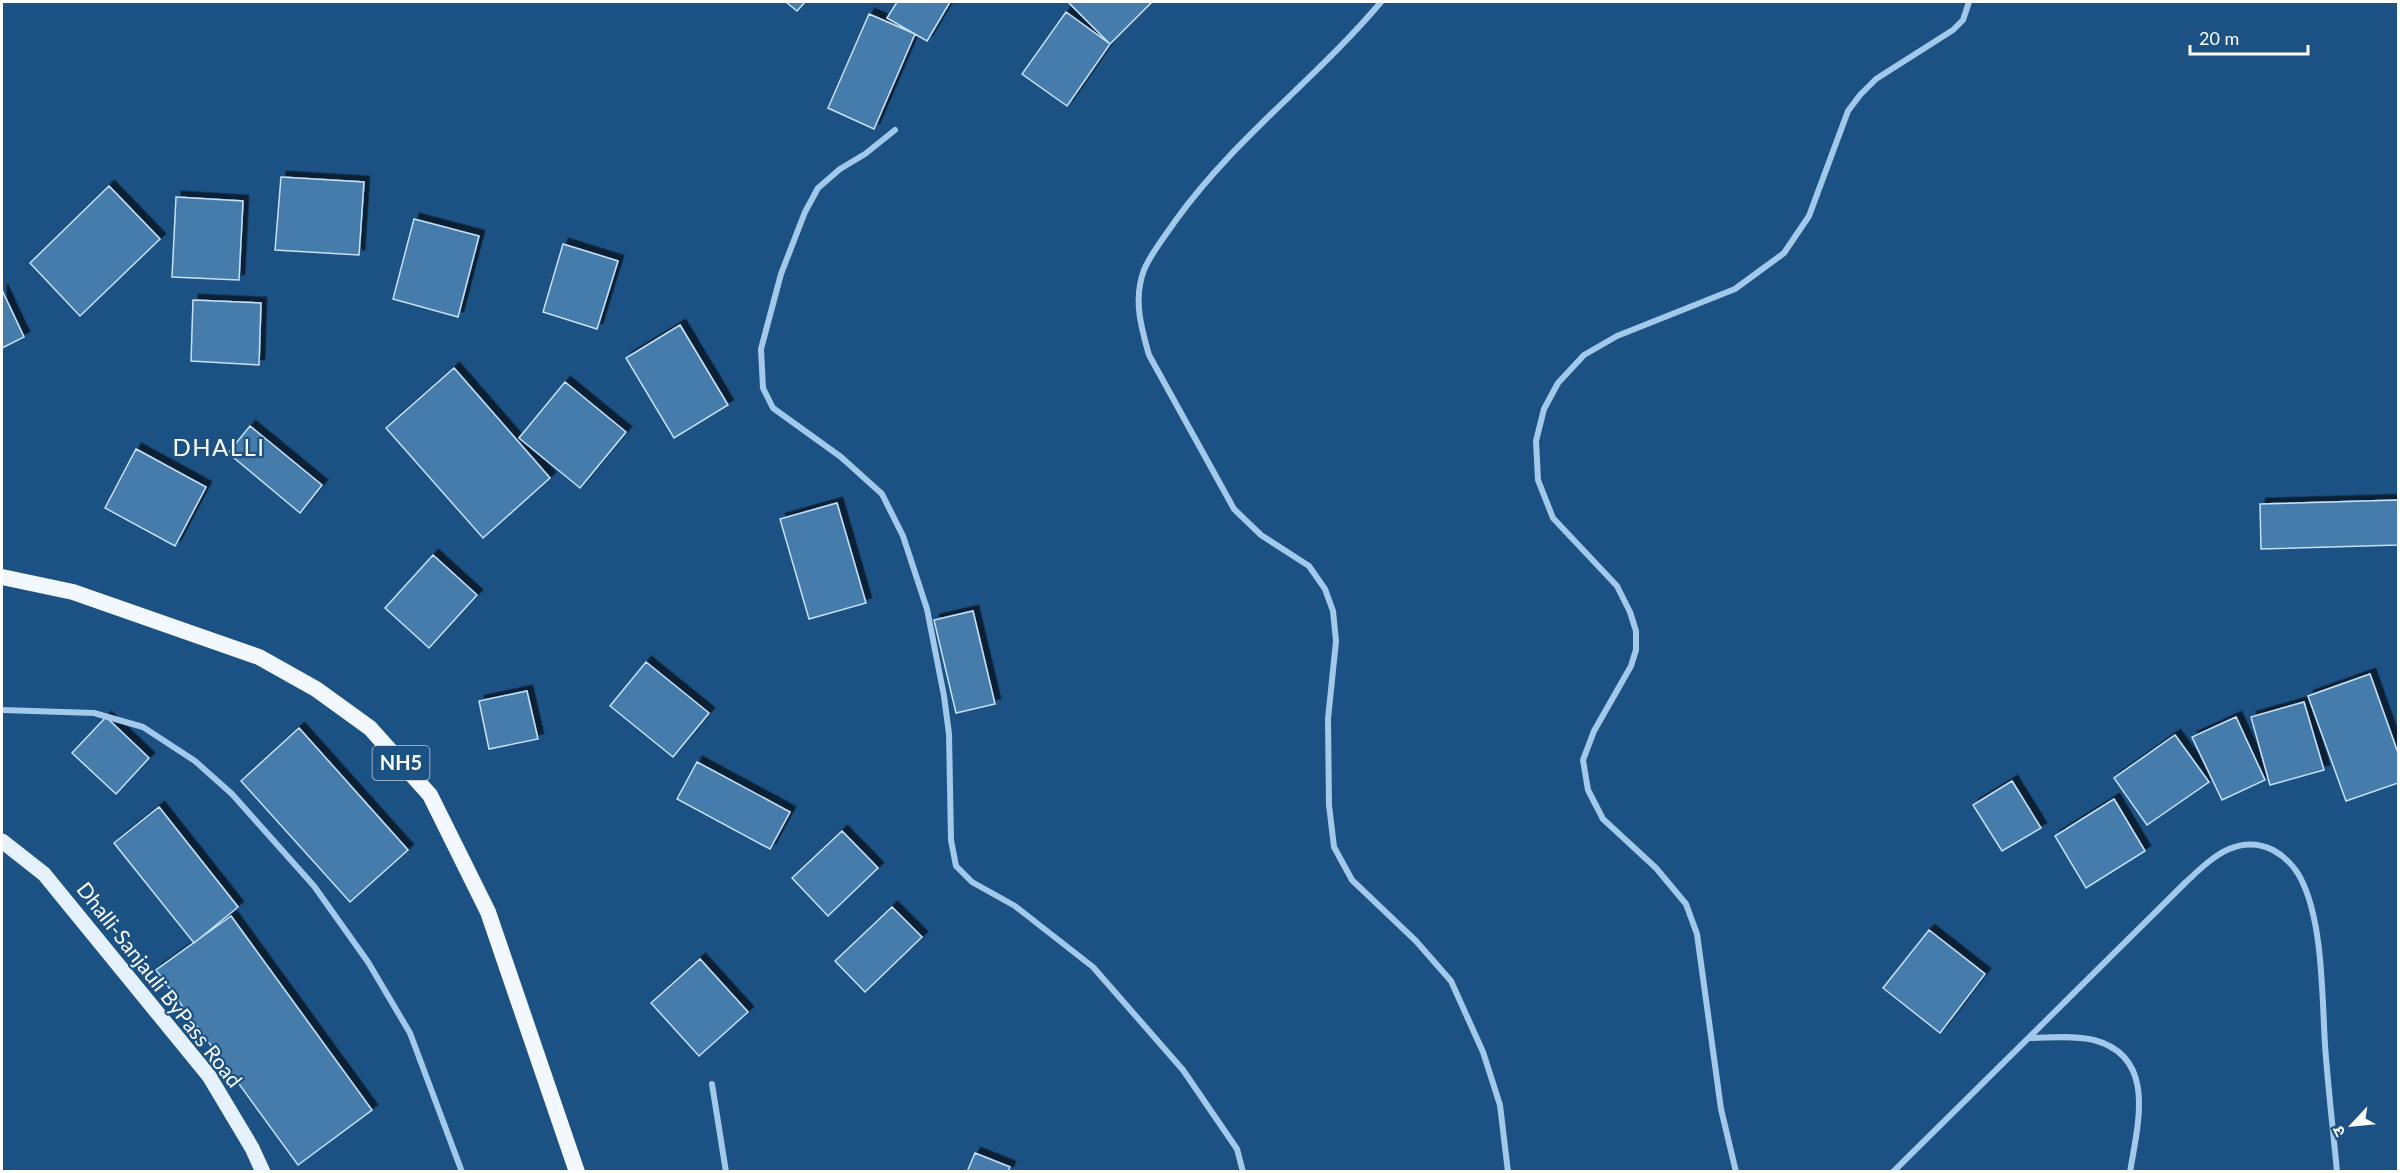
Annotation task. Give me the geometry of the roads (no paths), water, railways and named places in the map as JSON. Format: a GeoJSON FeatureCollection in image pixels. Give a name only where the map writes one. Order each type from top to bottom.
{"type":"FeatureCollection","features":[{"type":"Feature","properties":{"kind":"highway","name":"NH5"},"geometry":{"type":"LineString","coordinates":[[2,577],[73,592],[259,657],[316,689],[370,728],[430,795],[488,912],[577,1172]]}},
{"type":"Feature","properties":{"kind":"main road","name":"Dhalli-Sanjauli ByPass Road"},"geometry":{"type":"LineString","coordinates":[[2,841],[44,874],[209,1076],[252,1148],[263,1172]]}},
{"type":"Feature","properties":{"kind":"street"},"geometry":{"type":"LineString","coordinates":[[1381,2],[1194,195],[1163,238],[1144,270],[1138,301],[1141,327],[1149,355],[1234,509],[1261,535],[1309,566],[1325,589],[1333,611],[1336,641],[1328,719],[1329,805],[1334,847],[1352,880],[1416,941],[1451,981],[1483,1053],[1500,1105],[1508,1172]]}},
{"type":"Feature","properties":{"kind":"street"},"geometry":{"type":"LineString","coordinates":[[1736,1172],[1721,1109],[1697,934],[1686,904],[1656,868],[1604,819],[1588,790],[1583,760],[1594,730],[1631,666],[1636,650],[1636,631],[1630,612],[1617,586],[1553,518],[1538,480],[1536,441],[1544,409],[1558,383],[1584,355],[1617,336],[1735,289],[1784,253],[1809,216],[1848,111],[1876,79],[1953,30],[1964,20],[1969,2]]}},
{"type":"Feature","properties":{"kind":"street"},"geometry":{"type":"LineString","coordinates":[[895,130],[818,188],[805,212],[781,274],[761,349],[763,388],[773,408],[841,457],[882,494],[903,536],[927,609],[944,696],[949,734],[951,840],[956,866],[972,882],[1015,906],[1093,967],[1183,1070],[1237,1149],[1243,1172]]}},
{"type":"Feature","properties":{"kind":"street"},"geometry":{"type":"LineString","coordinates":[[2,710],[94,713],[143,727],[195,761],[232,794],[314,886],[368,962],[410,1033],[462,1172]]}},
{"type":"Feature","properties":{"kind":"street"},"geometry":{"type":"LineString","coordinates":[[1893,1172],[2186,882],[2215,857],[2230,848],[2251,843],[2267,847],[2283,856],[2301,877],[2314,923],[2337,1172]]}},
{"type":"Feature","properties":{"kind":"street"},"geometry":{"type":"LineString","coordinates":[[2029,1038],[2094,1040],[2115,1048],[2127,1059],[2136,1073],[2139,1089],[2136,1136],[2130,1172]]}},
{"type":"Feature","properties":{"kind":"street"},"geometry":{"type":"LineString","coordinates":[[712,1084],[726,1172]]}},
{"type":"Feature","properties":{"kind":"district","name":"DHALLI"},"geometry":{"type":"Point","coordinates":[219,448]}}]}
